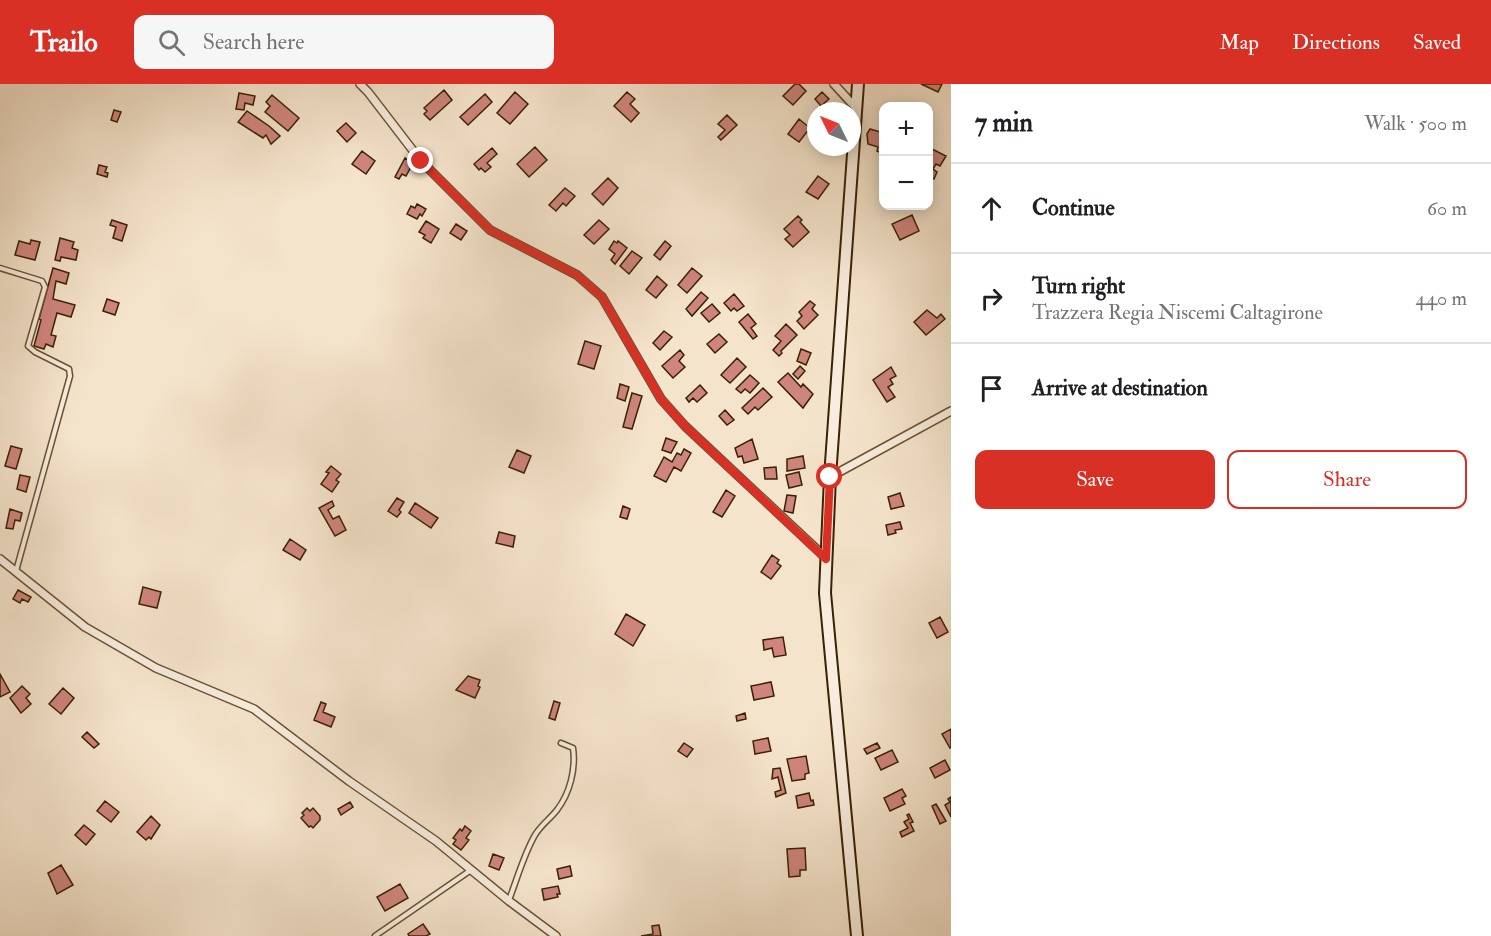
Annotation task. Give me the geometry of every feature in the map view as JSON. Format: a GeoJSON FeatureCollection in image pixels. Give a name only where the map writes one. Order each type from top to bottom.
{"type":"FeatureCollection","features":[{"type":"Feature","properties":{"kind":"main road"},"geometry":{"type":"LineString","coordinates":[[856,102],[858,84]]}},
{"type":"Feature","properties":{"kind":"main road"},"geometry":{"type":"LineString","coordinates":[[853,156],[830,477],[825,593],[857,936]]}},
{"type":"Feature","properties":{"kind":"street"},"geometry":{"type":"LineString","coordinates":[[360,84],[421,161],[490,230],[577,275],[602,297],[661,399],[685,426],[826,559]]}},
{"type":"Feature","properties":{"kind":"street"},"geometry":{"type":"LineString","coordinates":[[834,84],[850,102]]}},
{"type":"Feature","properties":{"kind":"street"},"geometry":{"type":"LineString","coordinates":[[830,477],[951,411]]}},
{"type":"Feature","properties":{"kind":"street"},"geometry":{"type":"LineString","coordinates":[[0,559],[85,627],[156,668],[254,709],[436,841],[553,935]]}},
{"type":"Feature","properties":{"kind":"lane"},"geometry":{"type":"LineString","coordinates":[[0,268],[42,281],[45,287],[28,346],[69,369],[67,387],[16,571]]}},
{"type":"Feature","properties":{"kind":"lane"},"geometry":{"type":"LineString","coordinates":[[509,901],[534,837],[540,827],[557,810],[572,779],[575,762],[573,748],[561,742]]}},
{"type":"Feature","properties":{"kind":"lane"},"geometry":{"type":"LineString","coordinates":[[375,936],[472,870]]}},
{"type":"Feature","properties":{"kind":"building"},"geometry":{"type":"Polygon","coordinates":[[[795,84],[799,84],[806,91],[793,105],[783,96],[795,84]]]}},
{"type":"Feature","properties":{"kind":"building"},"geometry":{"type":"Polygon","coordinates":[[[921,84],[942,84],[938,92],[921,84]]]}},
{"type":"Feature","properties":{"kind":"building"},"geometry":{"type":"Polygon","coordinates":[[[444,90],[452,100],[430,120],[424,114],[427,111],[424,108],[444,90]]]}},
{"type":"Feature","properties":{"kind":"building"},"geometry":{"type":"Polygon","coordinates":[[[515,92],[528,104],[510,124],[497,113],[515,92]]]}},
{"type":"Feature","properties":{"kind":"building"},"geometry":{"type":"Polygon","coordinates":[[[627,92],[635,99],[630,104],[639,113],[631,122],[614,106],[627,92]]]}},
{"type":"Feature","properties":{"kind":"building"},"geometry":{"type":"Polygon","coordinates":[[[822,92],[829,99],[826,102],[818,102],[815,99],[822,92]]]}},
{"type":"Feature","properties":{"kind":"building"},"geometry":{"type":"Polygon","coordinates":[[[239,93],[255,96],[253,105],[245,103],[244,110],[236,109],[239,93]]]}},
{"type":"Feature","properties":{"kind":"building"},"geometry":{"type":"Polygon","coordinates":[[[485,94],[492,102],[468,125],[460,117],[485,94]]]}},
{"type":"Feature","properties":{"kind":"building"},"geometry":{"type":"Polygon","coordinates":[[[272,95],[299,118],[288,131],[265,112],[270,106],[266,102],[272,95]]]}},
{"type":"Feature","properties":{"kind":"building"},"geometry":{"type":"Polygon","coordinates":[[[114,110],[121,112],[117,122],[111,120],[114,110]]]}},
{"type":"Feature","properties":{"kind":"building"},"geometry":{"type":"Polygon","coordinates":[[[247,111],[280,136],[271,144],[266,135],[263,138],[238,122],[247,111]]]}},
{"type":"Feature","properties":{"kind":"building"},"geometry":{"type":"Polygon","coordinates":[[[727,115],[737,125],[721,140],[718,137],[725,130],[718,124],[727,115]]]}},
{"type":"Feature","properties":{"kind":"building"},"geometry":{"type":"Polygon","coordinates":[[[799,119],[807,126],[807,132],[799,142],[788,134],[799,119]]]}},
{"type":"Feature","properties":{"kind":"building"},"geometry":{"type":"Polygon","coordinates":[[[346,123],[356,133],[347,142],[337,131],[346,123]]]}},
{"type":"Feature","properties":{"kind":"building"},"geometry":{"type":"Polygon","coordinates":[[[870,129],[879,132],[879,152],[878,147],[868,144],[867,134],[870,129]]]}},
{"type":"Feature","properties":{"kind":"building"},"geometry":{"type":"Polygon","coordinates":[[[535,147],[547,160],[529,177],[517,164],[535,147]]]}},
{"type":"Feature","properties":{"kind":"building"},"geometry":{"type":"Polygon","coordinates":[[[492,148],[497,154],[487,163],[491,167],[485,172],[481,168],[479,170],[474,164],[492,148]]]}},
{"type":"Feature","properties":{"kind":"building"},"geometry":{"type":"Polygon","coordinates":[[[933,150],[946,156],[940,166],[936,164],[933,169],[933,150]]]}},
{"type":"Feature","properties":{"kind":"building"},"geometry":{"type":"Polygon","coordinates":[[[362,151],[375,161],[366,174],[352,164],[362,151]]]}},
{"type":"Feature","properties":{"kind":"building"},"geometry":{"type":"Polygon","coordinates":[[[405,158],[413,163],[406,176],[402,174],[399,179],[395,177],[405,158]]]}},
{"type":"Feature","properties":{"kind":"building"},"geometry":{"type":"Polygon","coordinates":[[[99,165],[107,167],[105,172],[108,173],[107,177],[97,174],[99,165]]]}},
{"type":"Feature","properties":{"kind":"building"},"geometry":{"type":"Polygon","coordinates":[[[933,169],[937,172],[933,178],[933,169]]]}},
{"type":"Feature","properties":{"kind":"building"},"geometry":{"type":"Polygon","coordinates":[[[818,176],[829,184],[818,199],[806,192],[818,176]]]}},
{"type":"Feature","properties":{"kind":"building"},"geometry":{"type":"Polygon","coordinates":[[[608,178],[618,188],[603,205],[592,194],[608,178]]]}},
{"type":"Feature","properties":{"kind":"building"},"geometry":{"type":"Polygon","coordinates":[[[565,188],[575,196],[566,206],[563,203],[556,211],[549,205],[565,188]]]}},
{"type":"Feature","properties":{"kind":"building"},"geometry":{"type":"Polygon","coordinates":[[[417,204],[426,209],[417,219],[407,214],[411,206],[415,208],[417,204]]]}},
{"type":"Feature","properties":{"kind":"building"},"geometry":{"type":"Polygon","coordinates":[[[912,215],[919,231],[900,240],[892,224],[912,215]]]}},
{"type":"Feature","properties":{"kind":"building"},"geometry":{"type":"Polygon","coordinates":[[[798,216],[809,232],[793,247],[785,239],[790,235],[784,229],[798,216]]]}},
{"type":"Feature","properties":{"kind":"building"},"geometry":{"type":"Polygon","coordinates":[[[112,220],[127,225],[122,241],[113,238],[116,227],[110,225],[112,220]]]}},
{"type":"Feature","properties":{"kind":"building"},"geometry":{"type":"Polygon","coordinates":[[[599,220],[609,229],[594,244],[584,235],[599,220]]]}},
{"type":"Feature","properties":{"kind":"building"},"geometry":{"type":"Polygon","coordinates":[[[426,221],[439,229],[431,243],[423,238],[425,235],[419,232],[426,221]]]}},
{"type":"Feature","properties":{"kind":"building"},"geometry":{"type":"Polygon","coordinates":[[[456,224],[467,231],[461,240],[450,233],[456,224]]]}},
{"type":"Feature","properties":{"kind":"building"},"geometry":{"type":"Polygon","coordinates":[[[60,238],[74,242],[72,248],[78,250],[76,260],[61,257],[60,261],[55,260],[60,238]]]}},
{"type":"Feature","properties":{"kind":"building"},"geometry":{"type":"Polygon","coordinates":[[[31,240],[40,242],[35,260],[15,255],[19,241],[30,244],[31,240]]]}},
{"type":"Feature","properties":{"kind":"building"},"geometry":{"type":"Polygon","coordinates":[[[614,241],[617,243],[618,241],[627,248],[615,264],[611,260],[615,254],[609,249],[614,241]]]}},
{"type":"Feature","properties":{"kind":"building"},"geometry":{"type":"Polygon","coordinates":[[[665,241],[671,246],[660,260],[654,255],[665,241]]]}},
{"type":"Feature","properties":{"kind":"building"},"geometry":{"type":"Polygon","coordinates":[[[632,251],[642,258],[629,274],[620,266],[632,251]]]}},
{"type":"Feature","properties":{"kind":"building"},"geometry":{"type":"Polygon","coordinates":[[[53,268],[69,273],[66,284],[56,281],[53,299],[75,305],[71,317],[57,313],[51,335],[56,336],[53,347],[46,344],[44,349],[34,346],[53,268]]]}},
{"type":"Feature","properties":{"kind":"building"},"geometry":{"type":"Polygon","coordinates":[[[692,268],[702,276],[687,293],[678,285],[692,268]]]}},
{"type":"Feature","properties":{"kind":"building"},"geometry":{"type":"Polygon","coordinates":[[[657,276],[667,285],[656,298],[646,290],[657,276]]]}},
{"type":"Feature","properties":{"kind":"building"},"geometry":{"type":"Polygon","coordinates":[[[701,292],[708,298],[692,316],[686,309],[701,292]]]}},
{"type":"Feature","properties":{"kind":"building"},"geometry":{"type":"Polygon","coordinates":[[[734,294],[744,306],[737,311],[734,308],[731,311],[724,303],[734,294]]]}},
{"type":"Feature","properties":{"kind":"building"},"geometry":{"type":"Polygon","coordinates":[[[107,299],[119,303],[115,315],[103,311],[107,299]]]}},
{"type":"Feature","properties":{"kind":"building"},"geometry":{"type":"Polygon","coordinates":[[[810,301],[815,305],[812,309],[818,315],[804,329],[797,321],[802,316],[799,312],[810,301]]]}},
{"type":"Feature","properties":{"kind":"building"},"geometry":{"type":"Polygon","coordinates":[[[712,304],[720,313],[709,322],[701,313],[712,304]]]}},
{"type":"Feature","properties":{"kind":"building"},"geometry":{"type":"Polygon","coordinates":[[[927,310],[937,318],[941,314],[945,319],[926,335],[914,322],[927,310]]]}},
{"type":"Feature","properties":{"kind":"building"},"geometry":{"type":"Polygon","coordinates":[[[748,314],[756,324],[751,328],[757,336],[753,339],[739,322],[748,314]]]}},
{"type":"Feature","properties":{"kind":"building"},"geometry":{"type":"Polygon","coordinates":[[[786,324],[797,335],[779,356],[773,350],[781,341],[775,336],[786,324]]]}},
{"type":"Feature","properties":{"kind":"building"},"geometry":{"type":"Polygon","coordinates":[[[664,331],[672,337],[660,350],[653,343],[664,331]]]}},
{"type":"Feature","properties":{"kind":"building"},"geometry":{"type":"Polygon","coordinates":[[[719,334],[727,342],[715,353],[707,344],[719,334]]]}},
{"type":"Feature","properties":{"kind":"building"},"geometry":{"type":"Polygon","coordinates":[[[585,341],[601,346],[594,369],[578,364],[585,341]]]}},
{"type":"Feature","properties":{"kind":"building"},"geometry":{"type":"Polygon","coordinates":[[[801,349],[811,353],[806,365],[797,361],[801,349]]]}},
{"type":"Feature","properties":{"kind":"building"},"geometry":{"type":"Polygon","coordinates":[[[680,350],[684,355],[679,361],[685,367],[673,378],[662,366],[680,350]]]}},
{"type":"Feature","properties":{"kind":"building"},"geometry":{"type":"Polygon","coordinates":[[[737,358],[746,367],[730,383],[721,375],[737,358]]]}},
{"type":"Feature","properties":{"kind":"building"},"geometry":{"type":"Polygon","coordinates":[[[800,366],[805,371],[798,379],[793,374],[800,366]]]}},
{"type":"Feature","properties":{"kind":"building"},"geometry":{"type":"Polygon","coordinates":[[[891,367],[896,376],[890,379],[893,384],[888,387],[895,397],[887,402],[873,380],[891,367]]]}},
{"type":"Feature","properties":{"kind":"building"},"geometry":{"type":"Polygon","coordinates":[[[788,373],[801,387],[803,384],[813,394],[803,408],[778,382],[788,373]]]}},
{"type":"Feature","properties":{"kind":"building"},"geometry":{"type":"Polygon","coordinates":[[[750,375],[759,383],[750,393],[745,389],[741,393],[736,389],[750,375]]]}},
{"type":"Feature","properties":{"kind":"building"},"geometry":{"type":"Polygon","coordinates":[[[620,384],[629,387],[625,401],[617,398],[620,384]]]}},
{"type":"Feature","properties":{"kind":"building"},"geometry":{"type":"Polygon","coordinates":[[[700,385],[707,393],[697,402],[693,398],[689,402],[686,398],[700,385]]]}},
{"type":"Feature","properties":{"kind":"building"},"geometry":{"type":"Polygon","coordinates":[[[763,388],[772,397],[758,410],[755,407],[748,414],[742,408],[763,388]]]}},
{"type":"Feature","properties":{"kind":"building"},"geometry":{"type":"Polygon","coordinates":[[[632,393],[642,396],[632,429],[623,427],[632,393]]]}},
{"type":"Feature","properties":{"kind":"building"},"geometry":{"type":"Polygon","coordinates":[[[725,410],[734,420],[727,425],[719,416],[725,410]]]}},
{"type":"Feature","properties":{"kind":"building"},"geometry":{"type":"Polygon","coordinates":[[[666,438],[677,442],[671,453],[662,450],[666,438]]]}},
{"type":"Feature","properties":{"kind":"building"},"geometry":{"type":"Polygon","coordinates":[[[752,439],[758,459],[744,463],[742,456],[738,457],[735,448],[752,439]]]}},
{"type":"Feature","properties":{"kind":"building"},"geometry":{"type":"Polygon","coordinates":[[[11,446],[22,449],[16,469],[5,466],[11,446]]]}},
{"type":"Feature","properties":{"kind":"building"},"geometry":{"type":"Polygon","coordinates":[[[684,449],[691,453],[681,471],[674,467],[666,482],[654,476],[664,457],[672,462],[677,453],[681,455],[684,449]]]}},
{"type":"Feature","properties":{"kind":"building"},"geometry":{"type":"Polygon","coordinates":[[[517,450],[531,456],[524,473],[509,467],[517,450]]]}},
{"type":"Feature","properties":{"kind":"building"},"geometry":{"type":"Polygon","coordinates":[[[803,456],[805,468],[787,471],[787,459],[803,456]]]}},
{"type":"Feature","properties":{"kind":"building"},"geometry":{"type":"Polygon","coordinates":[[[331,466],[341,474],[332,492],[321,484],[331,466]]]}},
{"type":"Feature","properties":{"kind":"building"},"geometry":{"type":"Polygon","coordinates":[[[776,467],[777,479],[765,479],[764,468],[776,467]]]}},
{"type":"Feature","properties":{"kind":"building"},"geometry":{"type":"Polygon","coordinates":[[[799,472],[802,485],[789,488],[786,475],[799,472]]]}},
{"type":"Feature","properties":{"kind":"building"},"geometry":{"type":"Polygon","coordinates":[[[20,475],[30,477],[26,492],[17,489],[20,475]]]}},
{"type":"Feature","properties":{"kind":"building"},"geometry":{"type":"Polygon","coordinates":[[[726,490],[735,496],[722,517],[713,512],[726,490]]]}},
{"type":"Feature","properties":{"kind":"building"},"geometry":{"type":"Polygon","coordinates":[[[900,493],[904,506],[891,509],[888,497],[900,493]]]}},
{"type":"Feature","properties":{"kind":"building"},"geometry":{"type":"Polygon","coordinates":[[[787,495],[796,496],[793,513],[784,511],[787,495]]]}},
{"type":"Feature","properties":{"kind":"building"},"geometry":{"type":"Polygon","coordinates":[[[397,498],[404,502],[397,517],[388,511],[397,498]]]}},
{"type":"Feature","properties":{"kind":"building"},"geometry":{"type":"Polygon","coordinates":[[[332,501],[334,506],[328,510],[333,519],[339,516],[346,530],[335,536],[319,508],[332,501]]]}},
{"type":"Feature","properties":{"kind":"building"},"geometry":{"type":"Polygon","coordinates":[[[415,503],[438,518],[431,528],[409,513],[415,503]]]}},
{"type":"Feature","properties":{"kind":"building"},"geometry":{"type":"Polygon","coordinates":[[[623,506],[630,509],[627,519],[620,517],[623,506]]]}},
{"type":"Feature","properties":{"kind":"building"},"geometry":{"type":"Polygon","coordinates":[[[10,509],[22,513],[20,521],[15,520],[13,529],[6,528],[10,509]]]}},
{"type":"Feature","properties":{"kind":"building"},"geometry":{"type":"Polygon","coordinates":[[[900,522],[902,529],[895,530],[896,533],[888,535],[886,525],[900,522]]]}},
{"type":"Feature","properties":{"kind":"building"},"geometry":{"type":"Polygon","coordinates":[[[499,532],[515,536],[513,547],[496,543],[499,532]]]}},
{"type":"Feature","properties":{"kind":"building"},"geometry":{"type":"Polygon","coordinates":[[[290,539],[306,550],[300,560],[283,550],[290,539]]]}},
{"type":"Feature","properties":{"kind":"building"},"geometry":{"type":"Polygon","coordinates":[[[772,555],[779,560],[777,563],[781,566],[771,579],[761,572],[772,555]]]}},
{"type":"Feature","properties":{"kind":"building"},"geometry":{"type":"Polygon","coordinates":[[[143,587],[161,592],[157,608],[139,604],[143,587]]]}},
{"type":"Feature","properties":{"kind":"building"},"geometry":{"type":"Polygon","coordinates":[[[18,590],[31,597],[28,602],[22,599],[20,603],[13,599],[18,590]]]}},
{"type":"Feature","properties":{"kind":"building"},"geometry":{"type":"Polygon","coordinates":[[[626,614],[645,625],[633,646],[615,634],[626,614]]]}},
{"type":"Feature","properties":{"kind":"building"},"geometry":{"type":"Polygon","coordinates":[[[940,617],[948,632],[937,638],[929,623],[940,617]]]}},
{"type":"Feature","properties":{"kind":"building"},"geometry":{"type":"Polygon","coordinates":[[[783,637],[786,655],[774,657],[772,648],[764,650],[763,640],[783,637]]]}},
{"type":"Feature","properties":{"kind":"building"},"geometry":{"type":"Polygon","coordinates":[[[0,674],[10,692],[0,697],[0,674]]]}},
{"type":"Feature","properties":{"kind":"building"},"geometry":{"type":"Polygon","coordinates":[[[468,676],[480,680],[478,686],[480,687],[475,698],[456,690],[468,676]]]}},
{"type":"Feature","properties":{"kind":"building"},"geometry":{"type":"Polygon","coordinates":[[[771,682],[774,696],[754,700],[751,686],[771,682]]]}},
{"type":"Feature","properties":{"kind":"building"},"geometry":{"type":"Polygon","coordinates":[[[22,686],[30,694],[26,698],[31,704],[21,713],[10,698],[22,686]]]}},
{"type":"Feature","properties":{"kind":"building"},"geometry":{"type":"Polygon","coordinates":[[[63,688],[74,698],[61,714],[49,704],[63,688]]]}},
{"type":"Feature","properties":{"kind":"building"},"geometry":{"type":"Polygon","coordinates":[[[554,701],[560,703],[555,720],[549,718],[554,701]]]}},
{"type":"Feature","properties":{"kind":"building"},"geometry":{"type":"Polygon","coordinates":[[[321,702],[326,704],[323,712],[335,717],[331,727],[314,720],[321,702]]]}},
{"type":"Feature","properties":{"kind":"building"},"geometry":{"type":"Polygon","coordinates":[[[745,713],[746,719],[737,721],[736,716],[745,713]]]}},
{"type":"Feature","properties":{"kind":"building"},"geometry":{"type":"Polygon","coordinates":[[[951,729],[951,747],[950,748],[942,734],[951,729]]]}},
{"type":"Feature","properties":{"kind":"building"},"geometry":{"type":"Polygon","coordinates":[[[87,732],[99,744],[94,748],[82,737],[87,732]]]}},
{"type":"Feature","properties":{"kind":"building"},"geometry":{"type":"Polygon","coordinates":[[[768,738],[771,751],[755,754],[753,741],[768,738]]]}},
{"type":"Feature","properties":{"kind":"building"},"geometry":{"type":"Polygon","coordinates":[[[684,743],[693,749],[687,757],[678,751],[684,743]]]}},
{"type":"Feature","properties":{"kind":"building"},"geometry":{"type":"Polygon","coordinates":[[[877,743],[880,748],[867,754],[864,749],[877,743]]]}},
{"type":"Feature","properties":{"kind":"building"},"geometry":{"type":"Polygon","coordinates":[[[892,750],[898,762],[881,770],[875,758],[892,750]]]}},
{"type":"Feature","properties":{"kind":"building"},"geometry":{"type":"Polygon","coordinates":[[[806,756],[809,773],[805,774],[805,779],[792,781],[787,759],[806,756]]]}},
{"type":"Feature","properties":{"kind":"building"},"geometry":{"type":"Polygon","coordinates":[[[945,760],[950,770],[935,778],[930,768],[945,760]]]}},
{"type":"Feature","properties":{"kind":"building"},"geometry":{"type":"Polygon","coordinates":[[[780,768],[786,793],[776,797],[775,792],[781,790],[778,777],[772,779],[773,769],[780,768]]]}},
{"type":"Feature","properties":{"kind":"building"},"geometry":{"type":"Polygon","coordinates":[[[902,789],[906,796],[902,798],[905,804],[890,811],[884,798],[902,789]]]}},
{"type":"Feature","properties":{"kind":"building"},"geometry":{"type":"Polygon","coordinates":[[[809,793],[814,805],[798,808],[796,796],[809,793]]]}},
{"type":"Feature","properties":{"kind":"building"},"geometry":{"type":"Polygon","coordinates":[[[951,797],[951,817],[945,805],[950,802],[948,799],[951,797]]]}},
{"type":"Feature","properties":{"kind":"building"},"geometry":{"type":"Polygon","coordinates":[[[105,801],[119,812],[111,822],[97,811],[105,801]]]}},
{"type":"Feature","properties":{"kind":"building"},"geometry":{"type":"Polygon","coordinates":[[[350,802],[353,807],[341,815],[338,809],[350,802]]]}},
{"type":"Feature","properties":{"kind":"building"},"geometry":{"type":"Polygon","coordinates":[[[936,804],[946,821],[940,824],[932,806],[936,804]]]}},
{"type":"Feature","properties":{"kind":"building"},"geometry":{"type":"Polygon","coordinates":[[[307,808],[310,811],[313,808],[320,816],[320,820],[313,828],[301,818],[307,808]]]}},
{"type":"Feature","properties":{"kind":"building"},"geometry":{"type":"Polygon","coordinates":[[[909,814],[914,831],[902,837],[900,832],[908,828],[904,822],[909,819],[907,815],[909,814]]]}},
{"type":"Feature","properties":{"kind":"building"},"geometry":{"type":"Polygon","coordinates":[[[151,816],[160,825],[151,839],[149,837],[146,840],[137,832],[151,816]]]}},
{"type":"Feature","properties":{"kind":"building"},"geometry":{"type":"Polygon","coordinates":[[[84,825],[95,834],[86,845],[75,835],[84,825]]]}},
{"type":"Feature","properties":{"kind":"building"},"geometry":{"type":"Polygon","coordinates":[[[465,826],[471,831],[466,838],[469,840],[461,850],[453,844],[456,840],[453,838],[465,826]]]}},
{"type":"Feature","properties":{"kind":"building"},"geometry":{"type":"Polygon","coordinates":[[[805,848],[806,870],[800,870],[800,876],[789,877],[787,849],[805,848]]]}},
{"type":"Feature","properties":{"kind":"building"},"geometry":{"type":"Polygon","coordinates":[[[493,854],[504,858],[499,870],[489,866],[493,854]]]}},
{"type":"Feature","properties":{"kind":"building"},"geometry":{"type":"Polygon","coordinates":[[[61,865],[73,885],[57,894],[48,873],[61,865]]]}},
{"type":"Feature","properties":{"kind":"building"},"geometry":{"type":"Polygon","coordinates":[[[570,866],[572,876],[559,879],[557,869],[570,866]]]}},
{"type":"Feature","properties":{"kind":"building"},"geometry":{"type":"Polygon","coordinates":[[[400,884],[408,898],[385,911],[377,897],[400,884]]]}},
{"type":"Feature","properties":{"kind":"building"},"geometry":{"type":"Polygon","coordinates":[[[558,886],[560,894],[557,894],[558,897],[544,900],[542,889],[558,886]]]}},
{"type":"Feature","properties":{"kind":"building"},"geometry":{"type":"Polygon","coordinates":[[[423,924],[430,934],[409,936],[408,934],[423,924]]]}},
{"type":"Feature","properties":{"kind":"building"},"geometry":{"type":"Polygon","coordinates":[[[659,925],[661,936],[641,936],[653,934],[652,926],[659,925]]]}},
{"type":"Feature","properties":{"kind":"route"},"geometry":{"type":"LineString","coordinates":[[421,161],[490,230],[577,275],[602,297],[661,399],[685,426],[826,559],[830,477]]}}]}
